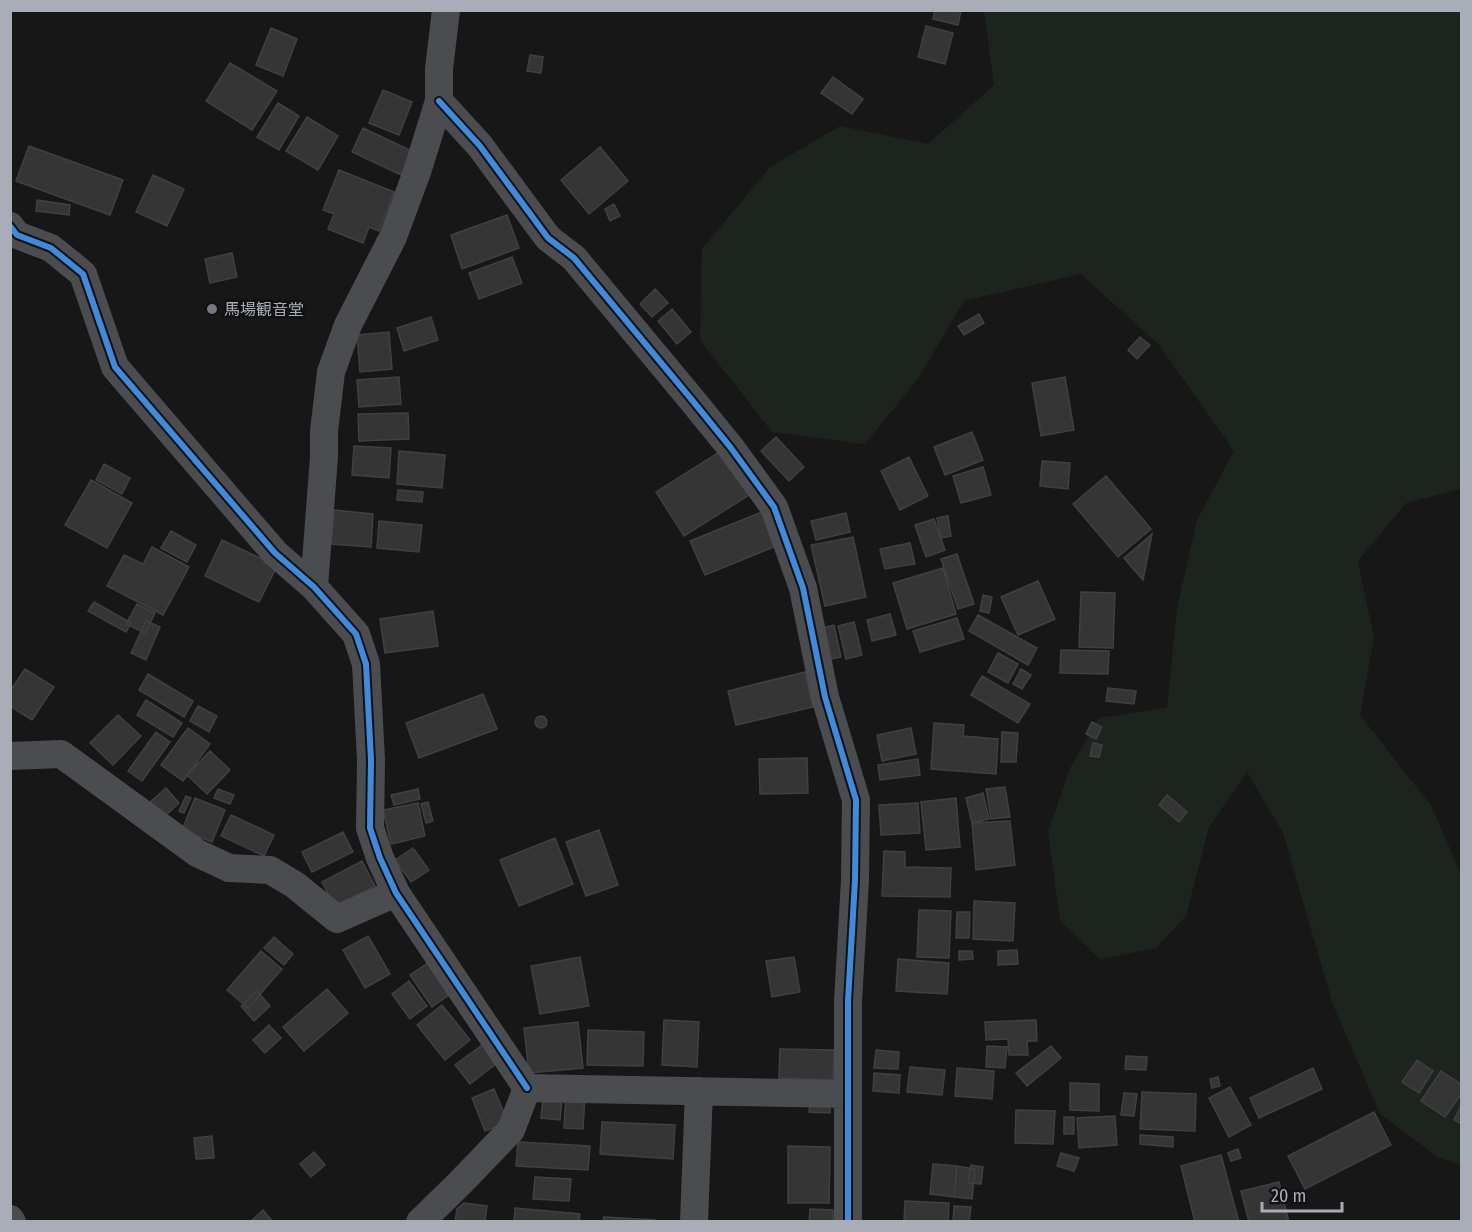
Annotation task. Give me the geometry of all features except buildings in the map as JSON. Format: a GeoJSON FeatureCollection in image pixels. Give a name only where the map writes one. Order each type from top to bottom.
{"type":"FeatureCollection","features":[{"type":"Feature","properties":{"kind":"street"},"geometry":{"type":"LineString","coordinates":[[314,587],[324,431],[331,372],[348,325],[393,237],[417,172],[439,101],[446,10]]}},
{"type":"Feature","properties":{"kind":"street"},"geometry":{"type":"LineString","coordinates":[[439,101],[480,146],[548,238],[574,258],[692,400],[774,507],[803,588],[825,698],[856,800],[855,880],[848,1001],[848,1221]]}},
{"type":"Feature","properties":{"kind":"street"},"geometry":{"type":"LineString","coordinates":[[10,226],[17,235],[51,248],[82,274],[115,367],[274,553],[314,587],[356,634],[366,664],[371,760],[370,828],[380,858],[396,892],[527,1088]]}},
{"type":"Feature","properties":{"kind":"street"},"geometry":{"type":"LineString","coordinates":[[10,756],[61,753],[197,853],[229,868],[270,870],[295,885],[337,920],[396,892]]}},
{"type":"Feature","properties":{"kind":"street"},"geometry":{"type":"LineString","coordinates":[[527,1088],[849,1094]]}},
{"type":"Feature","properties":{"kind":"street"},"geometry":{"type":"LineString","coordinates":[[420,1221],[460,1184],[511,1130],[527,1088]]}},
{"type":"Feature","properties":{"kind":"street"},"geometry":{"type":"LineString","coordinates":[[694,1221],[699,1091]]}},
{"type":"Feature","properties":{"kind":"shaded area"},"geometry":{"type":"Polygon","coordinates":[[[984,11],[1461,11],[1461,489],[1406,503],[1358,561],[1374,638],[1360,715],[1432,807],[1461,874],[1461,1165],[1439,1158],[1380,1114],[1333,1005],[1283,833],[1247,772],[1209,827],[1186,916],[1156,948],[1100,959],[1060,921],[1048,832],[1070,768],[1099,718],[1167,708],[1177,608],[1197,520],[1234,451],[1159,345],[1081,274],[964,301],[918,379],[865,444],[772,432],[700,340],[702,249],[770,167],[840,126],[928,144],[994,85],[984,11]]]}},
{"type":"Feature","properties":{"kind":"cycle path"},"geometry":{"type":"LineString","coordinates":[[439,101],[480,146],[548,238],[574,258],[692,400],[774,507],[803,588],[825,697],[856,800],[855,880],[848,1001],[848,1222]]}},
{"type":"Feature","properties":{"kind":"cycle path"},"geometry":{"type":"LineString","coordinates":[[10,226],[17,235],[51,248],[83,274],[115,367],[275,553],[314,587],[356,634],[366,664],[371,760],[370,828],[380,858],[396,893],[527,1088]]}},
{"type":"Feature","properties":{"kind":"place","name":"馬場観音堂"},"geometry":{"type":"Point","coordinates":[212,309]}}]}
